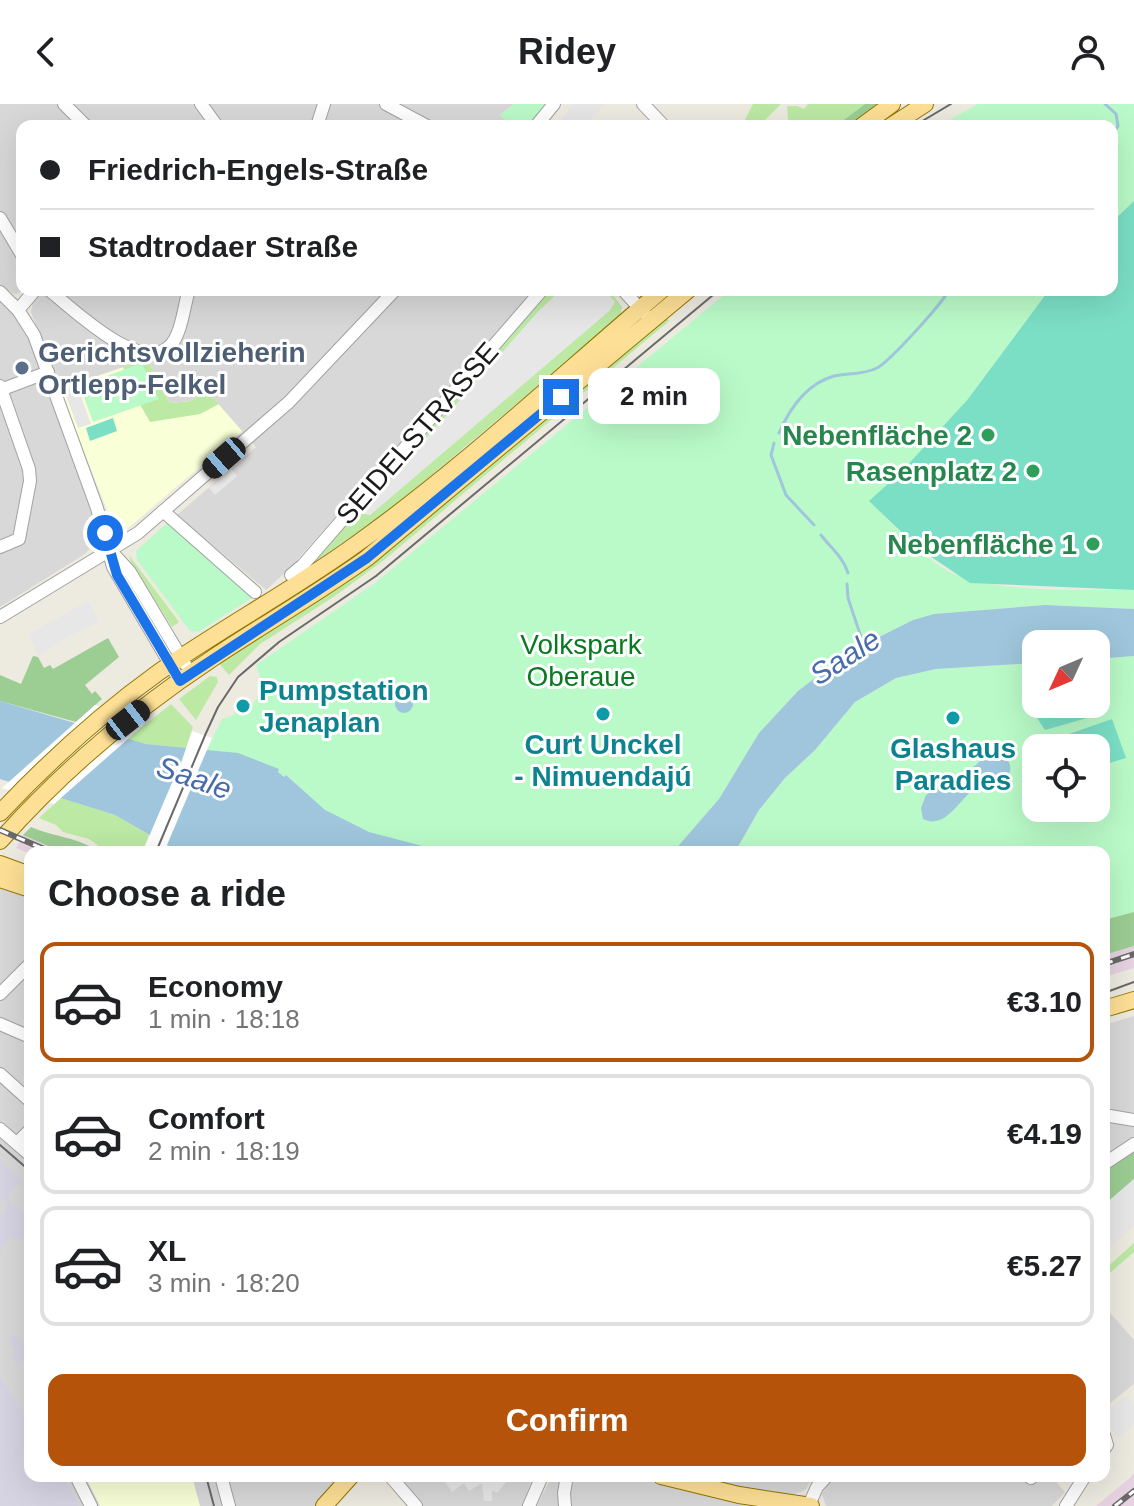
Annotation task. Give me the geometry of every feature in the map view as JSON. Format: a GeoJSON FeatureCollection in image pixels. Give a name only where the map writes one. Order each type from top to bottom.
{"type":"FeatureCollection","features":[{"type":"Feature","properties":{"kind":"main road"},"geometry":{"type":"LineString","coordinates":[[870,120],[892,104]]}},
{"type":"Feature","properties":{"kind":"main road"},"geometry":{"type":"LineString","coordinates":[[900,120],[925,104]]}},
{"type":"Feature","properties":{"kind":"main road"},"geometry":{"type":"LineString","coordinates":[[0,841],[128,720],[186,677],[367,558],[645,315],[658,296]]}},
{"type":"Feature","properties":{"kind":"main road"},"geometry":{"type":"LineString","coordinates":[[0,813],[109,711],[176,661],[307,578],[389,520],[645,315],[678,296]]}},
{"type":"Feature","properties":{"kind":"main road"},"geometry":{"type":"LineString","coordinates":[[0,864],[24,873]]}},
{"type":"Feature","properties":{"kind":"main road"},"geometry":{"type":"LineString","coordinates":[[0,879],[24,887]]}},
{"type":"Feature","properties":{"kind":"main road"},"geometry":{"type":"LineString","coordinates":[[1110,1007],[1134,1000]]}},
{"type":"Feature","properties":{"kind":"main road"},"geometry":{"type":"LineString","coordinates":[[324,1506],[346,1482]]}},
{"type":"Feature","properties":{"kind":"main road"},"geometry":{"type":"LineString","coordinates":[[686,1482],[739,1495],[810,1506]]}},
{"type":"Feature","properties":{"kind":"street"},"geometry":{"type":"LineString","coordinates":[[64,104],[80,120]]}},
{"type":"Feature","properties":{"kind":"street"},"geometry":{"type":"LineString","coordinates":[[386,104],[416,120]]}},
{"type":"Feature","properties":{"kind":"street"},"geometry":{"type":"LineString","coordinates":[[541,120],[554,104]]}},
{"type":"Feature","properties":{"kind":"street"},"geometry":{"type":"LineString","coordinates":[[643,104],[658,120]]}},
{"type":"Feature","properties":{"kind":"street"},"geometry":{"type":"LineString","coordinates":[[0,218],[16,245]]}},
{"type":"Feature","properties":{"kind":"street"},"geometry":{"type":"LineString","coordinates":[[0,292],[18,310],[34,335],[110,550],[125,565],[186,677]]}},
{"type":"Feature","properties":{"kind":"street"},"geometry":{"type":"LineString","coordinates":[[18,310],[30,296]]}},
{"type":"Feature","properties":{"kind":"street"},"geometry":{"type":"LineString","coordinates":[[57,296],[119,344],[145,354],[162,351],[175,340],[187,296]]}},
{"type":"Feature","properties":{"kind":"street"},"geometry":{"type":"LineString","coordinates":[[0,617],[134,536],[289,402],[389,296]]}},
{"type":"Feature","properties":{"kind":"street","name":"SEIDELSTRASSE"},"geometry":{"type":"LineString","coordinates":[[291,575],[537,296]]}},
{"type":"Feature","properties":{"kind":"street"},"geometry":{"type":"LineString","coordinates":[[628,296],[645,315]]}},
{"type":"Feature","properties":{"kind":"street"},"geometry":{"type":"LineString","coordinates":[[0,547],[19,539],[30,481],[2,388],[48,372]]}},
{"type":"Feature","properties":{"kind":"street"},"geometry":{"type":"LineString","coordinates":[[163,511],[255,592]]}},
{"type":"Feature","properties":{"kind":"street"},"geometry":{"type":"LineString","coordinates":[[0,994],[24,970]]}},
{"type":"Feature","properties":{"kind":"street"},"geometry":{"type":"LineString","coordinates":[[0,1024],[24,1034]]}},
{"type":"Feature","properties":{"kind":"street"},"geometry":{"type":"LineString","coordinates":[[0,1074],[24,1096]]}},
{"type":"Feature","properties":{"kind":"street"},"geometry":{"type":"LineString","coordinates":[[1110,1116],[1134,1120]]}},
{"type":"Feature","properties":{"kind":"street"},"geometry":{"type":"LineString","coordinates":[[0,1129],[24,1149]]}},
{"type":"Feature","properties":{"kind":"street"},"geometry":{"type":"LineString","coordinates":[[17,1143],[24,1136]]}},
{"type":"Feature","properties":{"kind":"street"},"geometry":{"type":"LineString","coordinates":[[1110,1160],[1134,1144]]}},
{"type":"Feature","properties":{"kind":"street"},"geometry":{"type":"LineString","coordinates":[[79,1482],[91,1506]]}},
{"type":"Feature","properties":{"kind":"street"},"geometry":{"type":"LineString","coordinates":[[223,1482],[229,1506]]}},
{"type":"Feature","properties":{"kind":"street"},"geometry":{"type":"LineString","coordinates":[[395,1482],[416,1506]]}},
{"type":"Feature","properties":{"kind":"street"},"geometry":{"type":"LineString","coordinates":[[529,1506],[539,1482]]}},
{"type":"Feature","properties":{"kind":"street"},"geometry":{"type":"LineString","coordinates":[[565,1506],[566,1482]]}},
{"type":"Feature","properties":{"kind":"street"},"geometry":{"type":"LineString","coordinates":[[810,1506],[813,1482]]}},
{"type":"Feature","properties":{"kind":"street"},"geometry":{"type":"LineString","coordinates":[[1066,1506],[1081,1482]]}},
{"type":"Feature","properties":{"kind":"shaded area"},"geometry":{"type":"Polygon","coordinates":[[[0,104],[514,104],[500,115],[505,120],[16,120],[16,294],[0,287],[0,104]]]}},
{"type":"Feature","properties":{"kind":"shaded area"},"geometry":{"type":"Polygon","coordinates":[[[574,104],[606,104],[591,120],[560,120],[574,104]]]}},
{"type":"Feature","properties":{"kind":"shaded area"},"geometry":{"type":"Polygon","coordinates":[[[530,296],[290,568],[266,590],[177,515],[256,447],[206,390],[191,401],[170,403],[59,388],[31,312],[34,297],[530,296]]]}},
{"type":"Feature","properties":{"kind":"shaded area"},"geometry":{"type":"Polygon","coordinates":[[[555,296],[610,296],[615,302],[609,311],[370,515],[365,507],[555,296]]]}},
{"type":"Feature","properties":{"kind":"shaded area"},"geometry":{"type":"Polygon","coordinates":[[[0,300],[27,330],[40,365],[37,373],[5,383],[0,379],[0,300]]]}},
{"type":"Feature","properties":{"kind":"shaded area"},"geometry":{"type":"Polygon","coordinates":[[[147,359],[170,403],[191,401],[206,390],[242,431],[127,529],[112,522],[59,389],[147,359]]]}},
{"type":"Feature","properties":{"kind":"shaded area"},"geometry":{"type":"Polygon","coordinates":[[[38,381],[47,386],[96,522],[94,544],[85,554],[0,607],[0,551],[24,540],[35,478],[9,391],[38,381]]]}},
{"type":"Feature","properties":{"kind":"shaded area"},"geometry":{"type":"Polygon","coordinates":[[[77,385],[91,424],[78,428],[64,390],[77,385]]]}},
{"type":"Feature","properties":{"kind":"shaded area"},"geometry":{"type":"Polygon","coordinates":[[[0,389],[27,471],[19,533],[0,543],[0,389]]]}},
{"type":"Feature","properties":{"kind":"shaded area"},"geometry":{"type":"Polygon","coordinates":[[[231,469],[237,476],[215,495],[209,488],[231,469]]]}},
{"type":"Feature","properties":{"kind":"shaded area"},"geometry":{"type":"Polygon","coordinates":[[[88,601],[99,622],[69,636],[38,657],[29,634],[88,601]]]}},
{"type":"Feature","properties":{"kind":"shaded area"},"geometry":{"type":"Polygon","coordinates":[[[23,835],[48,846],[24,846],[24,851],[16,848],[23,835]]]}},
{"type":"Feature","properties":{"kind":"shaded area"},"geometry":{"type":"Polygon","coordinates":[[[0,885],[24,891],[24,1029],[0,1019],[0,885]]]}},
{"type":"Feature","properties":{"kind":"shaded area"},"geometry":{"type":"Polygon","coordinates":[[[1134,946],[1134,968],[1110,975],[1110,953],[1134,946]]]}},
{"type":"Feature","properties":{"kind":"shaded area"},"geometry":{"type":"Polygon","coordinates":[[[1134,1016],[1134,1116],[1110,1112],[1110,1023],[1134,1016]]]}},
{"type":"Feature","properties":{"kind":"shaded area"},"geometry":{"type":"Polygon","coordinates":[[[0,1029],[24,1039],[24,1482],[340,1482],[318,1506],[0,1506],[0,1029]]]}},
{"type":"Feature","properties":{"kind":"shaded area"},"geometry":{"type":"Polygon","coordinates":[[[1110,1122],[1134,1126],[1134,1137],[1110,1155],[1110,1122]]]}},
{"type":"Feature","properties":{"kind":"shaded area"},"geometry":{"type":"Polygon","coordinates":[[[0,1162],[24,1184],[24,1187],[19,1183],[8,1193],[10,1202],[24,1212],[24,1242],[20,1238],[9,1239],[0,1251],[0,1217],[7,1210],[6,1199],[0,1200],[0,1162]]]}},
{"type":"Feature","properties":{"kind":"shaded area"},"geometry":{"type":"Polygon","coordinates":[[[1134,1179],[1134,1226],[1110,1248],[1110,1200],[1134,1179]]]}},
{"type":"Feature","properties":{"kind":"shaded area"},"geometry":{"type":"Polygon","coordinates":[[[1110,1313],[1134,1340],[1134,1384],[1110,1403],[1110,1313]]]}},
{"type":"Feature","properties":{"kind":"shaded area"},"geometry":{"type":"Polygon","coordinates":[[[14,1336],[24,1342],[24,1361],[17,1364],[12,1355],[16,1352],[8,1339],[14,1336]]]}},
{"type":"Feature","properties":{"kind":"shaded area"},"geometry":{"type":"Polygon","coordinates":[[[0,1378],[24,1413],[24,1482],[66,1482],[79,1506],[0,1506],[0,1378]]]}},
{"type":"Feature","properties":{"kind":"shaded area"},"geometry":{"type":"Polygon","coordinates":[[[1126,1396],[1134,1406],[1134,1424],[1118,1438],[1110,1428],[1110,1408],[1126,1396]]]}},
{"type":"Feature","properties":{"kind":"shaded area"},"geometry":{"type":"Polygon","coordinates":[[[1134,1473],[1134,1506],[1096,1506],[1131,1477],[1134,1473]]]}},
{"type":"Feature","properties":{"kind":"shaded area"},"geometry":{"type":"Polygon","coordinates":[[[88,1482],[194,1482],[200,1506],[100,1506],[88,1482]]]}},
{"type":"Feature","properties":{"kind":"shaded area"},"geometry":{"type":"Polygon","coordinates":[[[401,1482],[531,1482],[522,1506],[421,1506],[401,1482]]]}},
{"type":"Feature","properties":{"kind":"shaded area"},"geometry":{"type":"Polygon","coordinates":[[[445,1482],[506,1482],[497,1493],[492,1490],[492,1501],[484,1501],[482,1483],[469,1491],[464,1483],[452,1492],[445,1482]]]}},
{"type":"Feature","properties":{"kind":"shaded area"},"geometry":{"type":"Polygon","coordinates":[[[549,1482],[652,1482],[749,1506],[537,1506],[549,1482]]]}},
{"type":"Feature","properties":{"kind":"shaded area"},"geometry":{"type":"Polygon","coordinates":[[[711,1482],[810,1482],[801,1492],[786,1496],[711,1482]]]}},
{"type":"Feature","properties":{"kind":"shaded area"},"geometry":{"type":"Polygon","coordinates":[[[830,1482],[1056,1482],[1065,1492],[1052,1506],[826,1506],[822,1494],[830,1482]]]}},
{"type":"Feature","properties":{"kind":"green space"},"geometry":{"type":"Polygon","coordinates":[[[514,104],[548,104],[535,120],[505,120],[500,115],[514,104]]]}},
{"type":"Feature","properties":{"kind":"green space"},"geometry":{"type":"Polygon","coordinates":[[[753,104],[781,104],[765,120],[745,120],[753,104]]]}},
{"type":"Feature","properties":{"kind":"green space"},"geometry":{"type":"Polygon","coordinates":[[[808,104],[865,104],[844,120],[788,120],[787,106],[804,109],[808,104]]]}},
{"type":"Feature","properties":{"kind":"green space"},"geometry":{"type":"Polygon","coordinates":[[[865,104],[880,104],[857,120],[844,120],[865,104]]]}},
{"type":"Feature","properties":{"kind":"green space"},"geometry":{"type":"Polygon","coordinates":[[[978,104],[1134,104],[1134,201],[1118,216],[1118,120],[950,120],[978,104]]]}},
{"type":"Feature","properties":{"kind":"green space"},"geometry":{"type":"Polygon","coordinates":[[[1134,201],[1134,590],[970,583],[918,548],[869,501],[902,471],[968,399],[1045,296],[1118,296],[1118,216],[1134,201]]]}},
{"type":"Feature","properties":{"kind":"green space"},"geometry":{"type":"Polygon","coordinates":[[[542,296],[555,296],[372,501],[361,507],[542,296]]]}},
{"type":"Feature","properties":{"kind":"green space"},"geometry":{"type":"Polygon","coordinates":[[[610,296],[614,296],[622,307],[620,316],[614,322],[392,508],[303,570],[353,512],[370,515],[609,311],[615,302],[610,296]]]}},
{"type":"Feature","properties":{"kind":"green space","name":"Volkspark Oberaue"},"geometry":{"type":"Polygon","coordinates":[[[723,296],[1045,296],[968,399],[870,501],[921,551],[954,574],[1018,588],[1134,590],[1134,609],[1045,605],[934,614],[913,620],[849,651],[798,691],[759,733],[719,799],[678,846],[418,846],[383,837],[339,818],[320,806],[287,775],[284,777],[222,751],[207,750],[222,719],[234,715],[236,706],[247,712],[264,688],[256,665],[375,583],[723,296]]]}},
{"type":"Feature","properties":{"kind":"green space"},"geometry":{"type":"Polygon","coordinates":[[[665,316],[669,321],[384,560],[260,644],[229,675],[218,662],[342,584],[665,316]]]}},
{"type":"Feature","properties":{"kind":"green space"},"geometry":{"type":"Polygon","coordinates":[[[147,359],[170,403],[191,401],[206,390],[219,404],[200,414],[150,422],[123,367],[147,359]]]}},
{"type":"Feature","properties":{"kind":"green space"},"geometry":{"type":"Polygon","coordinates":[[[142,363],[159,399],[93,422],[80,386],[142,363]]]}},
{"type":"Feature","properties":{"kind":"green space"},"geometry":{"type":"Polygon","coordinates":[[[113,418],[117,431],[90,441],[86,428],[113,418]]]}},
{"type":"Feature","properties":{"kind":"green space"},"geometry":{"type":"Polygon","coordinates":[[[447,485],[339,571],[212,650],[208,645],[447,485]]]}},
{"type":"Feature","properties":{"kind":"green space"},"geometry":{"type":"Polygon","coordinates":[[[167,523],[255,596],[198,632],[190,631],[137,560],[136,551],[167,523]]]}},
{"type":"Feature","properties":{"kind":"green space"},"geometry":{"type":"Polygon","coordinates":[[[129,555],[179,622],[172,627],[131,562],[129,555]]]}},
{"type":"Feature","properties":{"kind":"green space"},"geometry":{"type":"Polygon","coordinates":[[[108,638],[119,657],[85,685],[92,694],[95,691],[102,699],[76,722],[0,701],[0,675],[21,684],[33,656],[38,657],[44,668],[50,665],[53,669],[108,638]]]}},
{"type":"Feature","properties":{"kind":"green space"},"geometry":{"type":"Polygon","coordinates":[[[1134,656],[1134,912],[1110,918],[1110,846],[738,846],[759,810],[855,702],[896,678],[936,669],[1022,664],[1022,718],[1110,718],[1110,658],[1134,656]]]}},
{"type":"Feature","properties":{"kind":"green space"},"geometry":{"type":"Polygon","coordinates":[[[210,676],[217,677],[218,682],[196,720],[179,699],[210,676]]]}},
{"type":"Feature","properties":{"kind":"green space"},"geometry":{"type":"Polygon","coordinates":[[[171,704],[193,727],[186,748],[127,739],[171,704]]]}},
{"type":"Feature","properties":{"kind":"green space"},"geometry":{"type":"Polygon","coordinates":[[[1037,718],[1087,718],[1045,730],[1037,718]]]}},
{"type":"Feature","properties":{"kind":"green space"},"geometry":{"type":"Polygon","coordinates":[[[1112,719],[1126,758],[1110,763],[1110,734],[1069,734],[1112,719]]]}},
{"type":"Feature","properties":{"kind":"green space"},"geometry":{"type":"Polygon","coordinates":[[[61,798],[115,815],[149,835],[144,846],[99,846],[89,839],[63,832],[56,825],[39,818],[61,798]]]}},
{"type":"Feature","properties":{"kind":"green space"},"geometry":{"type":"Polygon","coordinates":[[[31,827],[88,846],[48,846],[23,835],[31,827]]]}},
{"type":"Feature","properties":{"kind":"green space"},"geometry":{"type":"Polygon","coordinates":[[[1134,890],[1134,946],[1110,953],[1110,897],[1134,890]]]}},
{"type":"Feature","properties":{"kind":"green space"},"geometry":{"type":"Polygon","coordinates":[[[1134,1148],[1134,1179],[1110,1200],[1110,1167],[1134,1148]]]}},
{"type":"Feature","properties":{"kind":"green space"},"geometry":{"type":"Polygon","coordinates":[[[1134,1243],[1134,1252],[1110,1273],[1110,1265],[1134,1243]]]}},
{"type":"Feature","properties":{"kind":"water","name":"Saale"},"geometry":{"type":"Polygon","coordinates":[[[1045,605],[1134,609],[1134,656],[1110,658],[1110,630],[1022,630],[1022,664],[936,669],[896,678],[855,702],[759,810],[738,846],[678,846],[719,799],[759,733],[798,691],[849,652],[913,620],[934,614],[1045,605]]]}},
{"type":"Feature","properties":{"kind":"water"},"geometry":{"type":"Polygon","coordinates":[[[404,695],[413,704],[404,713],[395,704],[404,695]]]}},
{"type":"Feature","properties":{"kind":"water","name":"Saale"},"geometry":{"type":"Polygon","coordinates":[[[0,701],[146,744],[238,753],[279,769],[278,772],[284,777],[286,775],[325,810],[369,832],[422,846],[169,846],[115,815],[0,779],[0,701]]]}},
{"type":"Feature","properties":{"kind":"water"},"geometry":{"type":"Polygon","coordinates":[[[1000,752],[1010,767],[1005,778],[991,786],[974,789],[945,817],[931,821],[923,819],[921,808],[926,795],[976,765],[987,753],[1000,752]]]}},
{"type":"Feature","properties":{"kind":"pier"},"geometry":{"type":"Polygon","coordinates":[[[95,705],[145,724],[54,804],[2,788],[95,705]]]}},
{"type":"Feature","properties":{"kind":"pier"},"geometry":{"type":"Polygon","coordinates":[[[192,731],[212,738],[198,771],[200,778],[195,779],[167,846],[145,846],[177,771],[175,768],[181,763],[192,731]]]}},
{"type":"Feature","properties":{"kind":"waterway"},"geometry":{"type":"LineString","coordinates":[[1105,104],[1116,114],[1117,120]]}},
{"type":"Feature","properties":{"kind":"waterway"},"geometry":{"type":"LineString","coordinates":[[779,433],[793,407],[807,391],[834,376],[877,368],[903,344],[945,296]]}},
{"type":"Feature","properties":{"kind":"waterway"},"geometry":{"type":"LineString","coordinates":[[774,443],[771,455],[786,495],[814,525]]}},
{"type":"Feature","properties":{"kind":"waterway"},"geometry":{"type":"LineString","coordinates":[[821,535],[840,557],[848,573]]}},
{"type":"Feature","properties":{"kind":"waterway","name":"Saale"},"geometry":{"type":"LineString","coordinates":[[847,584],[848,598],[864,646]]}},
{"type":"Feature","properties":{"kind":"tram line"},"geometry":{"type":"LineString","coordinates":[[924,120],[951,104]]}},
{"type":"Feature","properties":{"kind":"tram line"},"geometry":{"type":"LineString","coordinates":[[159,846],[218,707],[238,677],[279,642],[376,576],[712,296]]}},
{"type":"Feature","properties":{"kind":"tram line"},"geometry":{"type":"LineString","coordinates":[[1110,991],[1134,982]]}},
{"type":"Feature","properties":{"kind":"tram line"},"geometry":{"type":"LineString","coordinates":[[0,1145],[24,1166]]}},
{"type":"Feature","properties":{"kind":"tram line"},"geometry":{"type":"LineString","coordinates":[[208,1482],[214,1506]]}},
{"type":"Feature","properties":{"kind":"railway"},"geometry":{"type":"LineString","coordinates":[[0,830],[37,846]]}},
{"type":"Feature","properties":{"kind":"railway"},"geometry":{"type":"LineString","coordinates":[[1110,962],[1134,954]]}},
{"type":"Feature","properties":{"kind":"railway"},"geometry":{"type":"LineString","coordinates":[[1115,1506],[1134,1491]]}},
{"type":"Feature","properties":{"kind":"place","name":"Gerichtsvollzieherin Ortlepp-Felkel"},"geometry":{"type":"Point","coordinates":[22,368]}},
{"type":"Feature","properties":{"kind":"place","name":"Nebenfläche 2"},"geometry":{"type":"Point","coordinates":[988,435]}},
{"type":"Feature","properties":{"kind":"place","name":"Rasenplatz 2"},"geometry":{"type":"Point","coordinates":[1033,471]}},
{"type":"Feature","properties":{"kind":"place","name":"Nebenfläche 1"},"geometry":{"type":"Point","coordinates":[1093,544]}},
{"type":"Feature","properties":{"kind":"place","name":"Pumpstation Jenaplan"},"geometry":{"type":"Point","coordinates":[243,706]}},
{"type":"Feature","properties":{"kind":"place","name":"Curt Unckel - Nimuendajú"},"geometry":{"type":"Point","coordinates":[603,714]}},
{"type":"Feature","properties":{"kind":"place","name":"Glashaus Paradies"},"geometry":{"type":"Point","coordinates":[953,718]}},
{"type":"Feature","properties":{"kind":"route"},"geometry":{"type":"LineString","coordinates":[[105,533],[117,575],[180,681],[326,588],[367,558],[561,397]]}}]}
